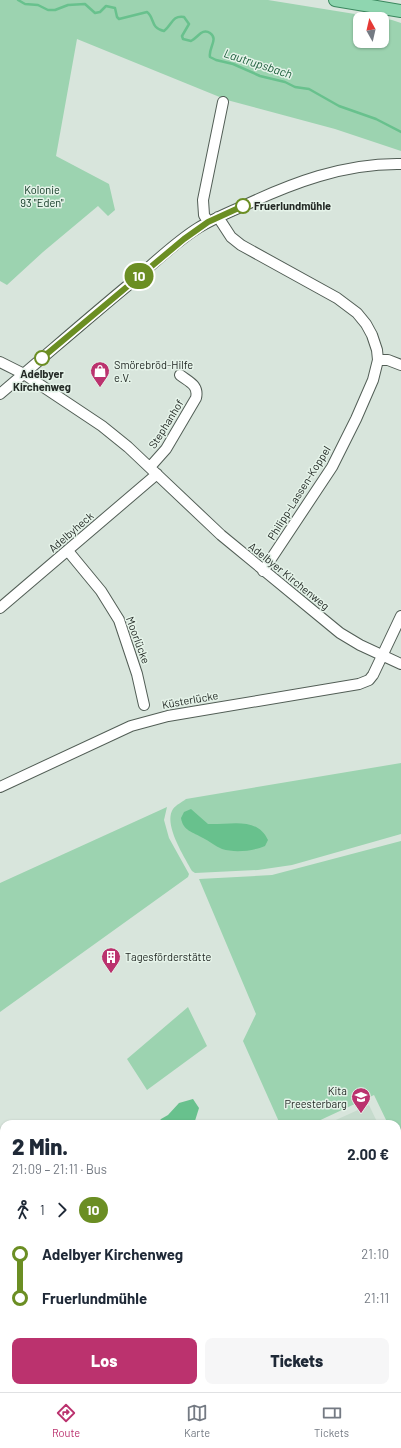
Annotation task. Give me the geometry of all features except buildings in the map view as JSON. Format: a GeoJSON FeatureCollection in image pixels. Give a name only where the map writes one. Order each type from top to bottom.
{"type":"FeatureCollection","features":[{"type":"Feature","properties":{"kind":"main road"},"geometry":{"type":"LineString","coordinates":[[335,0],[401,11]]}},
{"type":"Feature","properties":{"kind":"street"},"geometry":{"type":"LineString","coordinates":[[208,222],[204,215],[203,200],[223,102]]}},
{"type":"Feature","properties":{"kind":"street"},"geometry":{"type":"LineString","coordinates":[[0,394],[150,266],[190,234],[208,222],[302,180],[354,167],[401,164]]}},
{"type":"Feature","properties":{"kind":"street","name":"Philipp-Lassen-Koppel"},"geometry":{"type":"LineString","coordinates":[[218,217],[232,237],[241,245],[337,298],[357,313],[372,335],[377,350],[378,360],[374,380],[332,467],[263,571]]}},
{"type":"Feature","properties":{"kind":"street"},"geometry":{"type":"LineString","coordinates":[[378,360],[388,360],[401,365]]}},
{"type":"Feature","properties":{"kind":"street","name":"Adelbyer Kirchenweg"},"geometry":{"type":"LineString","coordinates":[[0,362],[24,374],[102,426],[153,470],[220,535],[340,633],[360,645],[401,664]]}},
{"type":"Feature","properties":{"kind":"street","name":"Stephanhof"},"geometry":{"type":"LineString","coordinates":[[153,470],[196,398],[196,387],[180,375]]}},
{"type":"Feature","properties":{"kind":"street","name":"Adelbyheck"},"geometry":{"type":"LineString","coordinates":[[0,608],[68,551],[153,470]]}},
{"type":"Feature","properties":{"kind":"street","name":"Moorlücke"},"geometry":{"type":"LineString","coordinates":[[68,551],[101,592],[119,620],[137,674],[144,705]]}},
{"type":"Feature","properties":{"kind":"street","name":"Küsterlücke"},"geometry":{"type":"LineString","coordinates":[[0,787],[132,726],[148,721],[168,716],[359,684],[369,680],[373,676],[401,616]]}},
{"type":"Feature","properties":{"kind":"shaded area"},"geometry":{"type":"Polygon","coordinates":[[[191,809],[208,824],[242,823],[250,825],[263,832],[268,840],[265,846],[255,849],[238,851],[222,849],[189,831],[184,826],[181,818],[184,812],[191,809]]]}},
{"type":"Feature","properties":{"kind":"shaded area"},"geometry":{"type":"Polygon","coordinates":[[[193,1099],[199,1108],[195,1120],[160,1120],[168,1115],[179,1103],[193,1099]]]}},
{"type":"Feature","properties":{"kind":"shaded area","name":"Kita Preesterbarg"},"geometry":{"type":"Polygon","coordinates":[[[369,1105],[376,1120],[336,1120],[369,1105]]]}},
{"type":"Feature","properties":{"kind":"green space","name":"Lautrupsbach"},"geometry":{"type":"Polygon","coordinates":[[[0,0],[268,0],[353,14],[353,48],[389,48],[389,20],[401,23],[401,151],[335,129],[227,100],[77,39],[56,156],[109,184],[115,210],[108,216],[98,206],[43,252],[7,285],[0,281],[0,0]]]}},
{"type":"Feature","properties":{"kind":"green space"},"geometry":{"type":"Polygon","coordinates":[[[401,763],[401,834],[292,865],[258,870],[195,873],[192,871],[184,857],[173,831],[171,815],[173,809],[186,799],[401,763]]]}},
{"type":"Feature","properties":{"kind":"green space"},"geometry":{"type":"Polygon","coordinates":[[[167,807],[164,820],[169,838],[189,874],[188,877],[0,1012],[0,883],[167,807]]]}},
{"type":"Feature","properties":{"kind":"green space"},"geometry":{"type":"Polygon","coordinates":[[[401,841],[401,1120],[386,1120],[374,1095],[321,1120],[278,1120],[243,1041],[256,1014],[199,879],[272,875],[401,841]]]}},
{"type":"Feature","properties":{"kind":"green space"},"geometry":{"type":"Polygon","coordinates":[[[188,1007],[207,1046],[147,1090],[127,1059],[188,1007]]]}},
{"type":"Feature","properties":{"kind":"waterway","name":"Lautrupsbach"},"geometry":{"type":"LineString","coordinates":[[18,0],[25,4],[38,5],[48,10],[55,10],[68,5],[85,4],[95,13],[100,12],[106,6],[115,8],[119,19],[147,12],[157,28],[164,31],[175,19],[184,17],[189,24],[182,36],[183,39],[191,41],[204,32],[209,32],[213,35],[214,38],[210,50],[210,57],[233,64],[260,76],[285,82],[295,87],[309,89],[339,106],[376,119],[401,132]]}},
{"type":"Feature","properties":{"kind":"bus line","name":"10"},"geometry":{"type":"LineString","coordinates":[[42,358],[197,229],[208,222],[243,206]]}},
{"type":"Feature","properties":{"kind":"place","name":"Fruerlundmühle"},"geometry":{"type":"Point","coordinates":[243,206]}},
{"type":"Feature","properties":{"kind":"place","name":"Adelbyer Kirchenweg"},"geometry":{"type":"Point","coordinates":[42,358]}},
{"type":"Feature","properties":{"kind":"place","name":"Smörebröd-Hilfe e.V."},"geometry":{"type":"Point","coordinates":[100,388]}},
{"type":"Feature","properties":{"kind":"place","name":"Tagesförderstätte"},"geometry":{"type":"Point","coordinates":[111,974]}},
{"type":"Feature","properties":{"kind":"place","name":"Kita Preesterbarg"},"geometry":{"type":"Point","coordinates":[361,1114]}},
{"type":"Feature","properties":{"kind":"park label","name":"Kolonie 93 \"Eden\""},"geometry":{"type":"Point","coordinates":[42,196]}}]}
